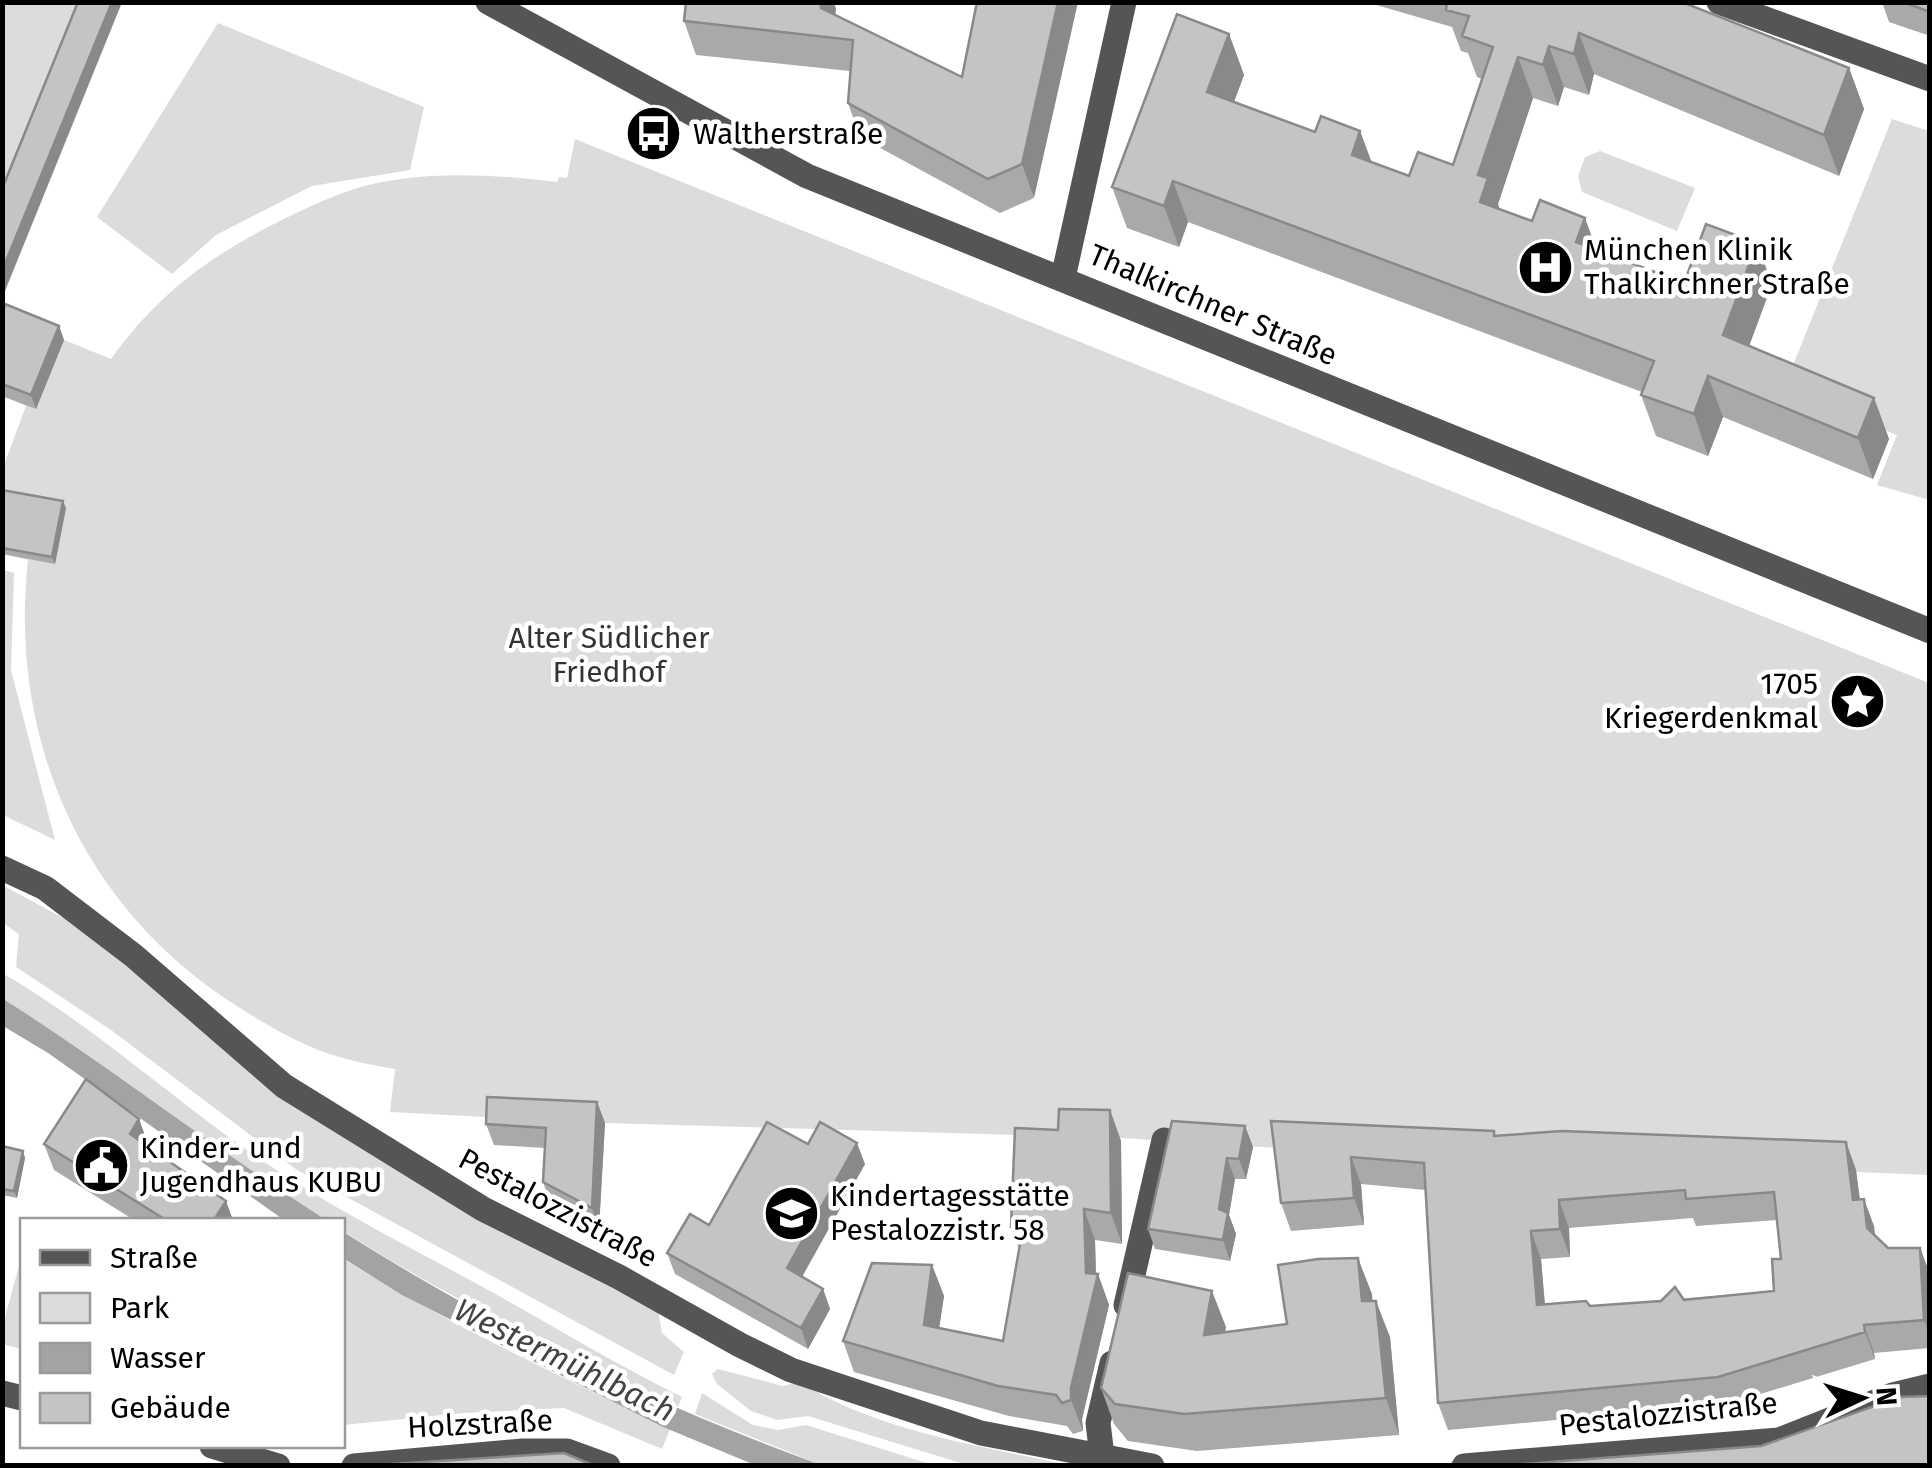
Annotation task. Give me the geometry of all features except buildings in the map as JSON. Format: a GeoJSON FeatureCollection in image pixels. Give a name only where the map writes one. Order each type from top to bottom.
{"type":"FeatureCollection","features":[{"type":"Feature","properties":{"kind":"street","name":"Thalkirchner Straße"},"geometry":{"type":"LineString","coordinates":[[488,2],[806,176],[1930,631]]}},
{"type":"Feature","properties":{"kind":"street"},"geometry":{"type":"LineString","coordinates":[[1063,278],[1124,2]]}},
{"type":"Feature","properties":{"kind":"street"},"geometry":{"type":"LineString","coordinates":[[1719,2],[1930,80]]}},
{"type":"Feature","properties":{"kind":"street","name":"Pestalozzistraße"},"geometry":{"type":"LineString","coordinates":[[2,868],[45,888],[119,945],[284,1086],[483,1209],[619,1277],[740,1345],[792,1370],[981,1433],[1152,1466]]}},
{"type":"Feature","properties":{"kind":"street"},"geometry":{"type":"LineString","coordinates":[[1102,1456],[1098,1424],[1164,1140]]}},
{"type":"Feature","properties":{"kind":"street","name":"Pestalozzistraße"},"geometry":{"type":"LineString","coordinates":[[1464,1466],[1779,1440],[1893,1396],[1930,1386]]}},
{"type":"Feature","properties":{"kind":"street"},"geometry":{"type":"LineString","coordinates":[[219,1448],[277,1465]]}},
{"type":"Feature","properties":{"kind":"street","name":"Holzstraße"},"geometry":{"type":"LineString","coordinates":[[354,1466],[522,1451],[567,1451],[608,1466]]}},
{"type":"Feature","properties":{"kind":"green space"},"geometry":{"type":"Polygon","coordinates":[[[3,3],[122,3],[3,297],[3,3]]]}},
{"type":"Feature","properties":{"kind":"green space"},"geometry":{"type":"Polygon","coordinates":[[[218,23],[424,107],[410,170],[312,186],[216,235],[172,274],[97,217],[218,23]]]}},
{"type":"Feature","properties":{"kind":"green space"},"geometry":{"type":"Polygon","coordinates":[[[1892,119],[1929,131],[1929,500],[1877,485],[1897,435],[1783,390],[1892,119]]]}},
{"type":"Feature","properties":{"kind":"green space","name":"Alter Südlicher Friedhof"},"geometry":{"type":"Polygon","coordinates":[[[575,139],[1929,683],[1929,1175],[1121,1138],[605,1123],[390,1112],[395,1069],[343,1058],[303,1043],[240,1008],[185,968],[138,923],[99,872],[68,816],[45,756],[31,693],[25,628],[28,560],[3,554],[2,470],[26,406],[3,396],[3,315],[111,359],[149,313],[190,276],[236,245],[299,212],[357,188],[426,176],[557,182],[559,177],[567,178],[575,139]]]}},
{"type":"Feature","properties":{"kind":"green space"},"geometry":{"type":"Polygon","coordinates":[[[1600,151],[1695,188],[1677,231],[1582,192],[1578,176],[1585,157],[1600,151]]]}},
{"type":"Feature","properties":{"kind":"green space"},"geometry":{"type":"Polygon","coordinates":[[[3,570],[14,573],[11,670],[55,840],[3,815],[3,570]]]}},
{"type":"Feature","properties":{"kind":"green space"},"geometry":{"type":"Polygon","coordinates":[[[2,885],[65,919],[215,1035],[658,1310],[662,1333],[684,1352],[674,1375],[297,1170],[111,1030],[16,967],[19,934],[3,923],[2,885]]]}},
{"type":"Feature","properties":{"kind":"green space"},"geometry":{"type":"Polygon","coordinates":[[[2,973],[71,1018],[235,1142],[295,1182],[682,1397],[678,1407],[549,1346],[383,1256],[345,1232],[345,1218],[323,1218],[257,1177],[3,998],[2,973]]]}},
{"type":"Feature","properties":{"kind":"green space"},"geometry":{"type":"Polygon","coordinates":[[[345,1260],[462,1327],[670,1429],[662,1449],[564,1408],[345,1425],[345,1260]]]}},
{"type":"Feature","properties":{"kind":"green space"},"geometry":{"type":"Polygon","coordinates":[[[20,1263],[20,1348],[2,1344],[3,1324],[20,1263]]]}},
{"type":"Feature","properties":{"kind":"green space"},"geometry":{"type":"Polygon","coordinates":[[[718,1369],[783,1386],[800,1382],[896,1425],[1068,1465],[967,1465],[808,1416],[777,1420],[751,1411],[717,1384],[712,1374],[718,1369]]]}},
{"type":"Feature","properties":{"kind":"green space"},"geometry":{"type":"Polygon","coordinates":[[[702,1393],[753,1425],[778,1430],[806,1425],[933,1465],[821,1465],[695,1414],[702,1393]]]}},
{"type":"Feature","properties":{"kind":"water"},"geometry":{"type":"Polygon","coordinates":[[[2,998],[323,1218],[281,1218],[48,1053],[3,1026],[2,998]]]}},
{"type":"Feature","properties":{"kind":"water","name":"Westermühlbach"},"geometry":{"type":"Polygon","coordinates":[[[345,1233],[457,1299],[576,1361],[636,1390],[821,1465],[755,1465],[663,1427],[402,1295],[345,1259],[345,1233]]]}},
{"type":"Feature","properties":{"kind":"place","name":"Waltherstraße"},"geometry":{"type":"Point","coordinates":[654,134]}},
{"type":"Feature","properties":{"kind":"place","name":"München Klinik Thalkirchner Straße"},"geometry":{"type":"Point","coordinates":[1545,267]}},
{"type":"Feature","properties":{"kind":"place","name":"1705 Kriegerdenkmal"},"geometry":{"type":"Point","coordinates":[1857,701]}},
{"type":"Feature","properties":{"kind":"place","name":"Kinder- und Jugendhaus KUBU"},"geometry":{"type":"Point","coordinates":[101,1165]}},
{"type":"Feature","properties":{"kind":"place","name":"Kindertagesstätte Pestalozzistr. 58"},"geometry":{"type":"Point","coordinates":[791,1213]}}]}
